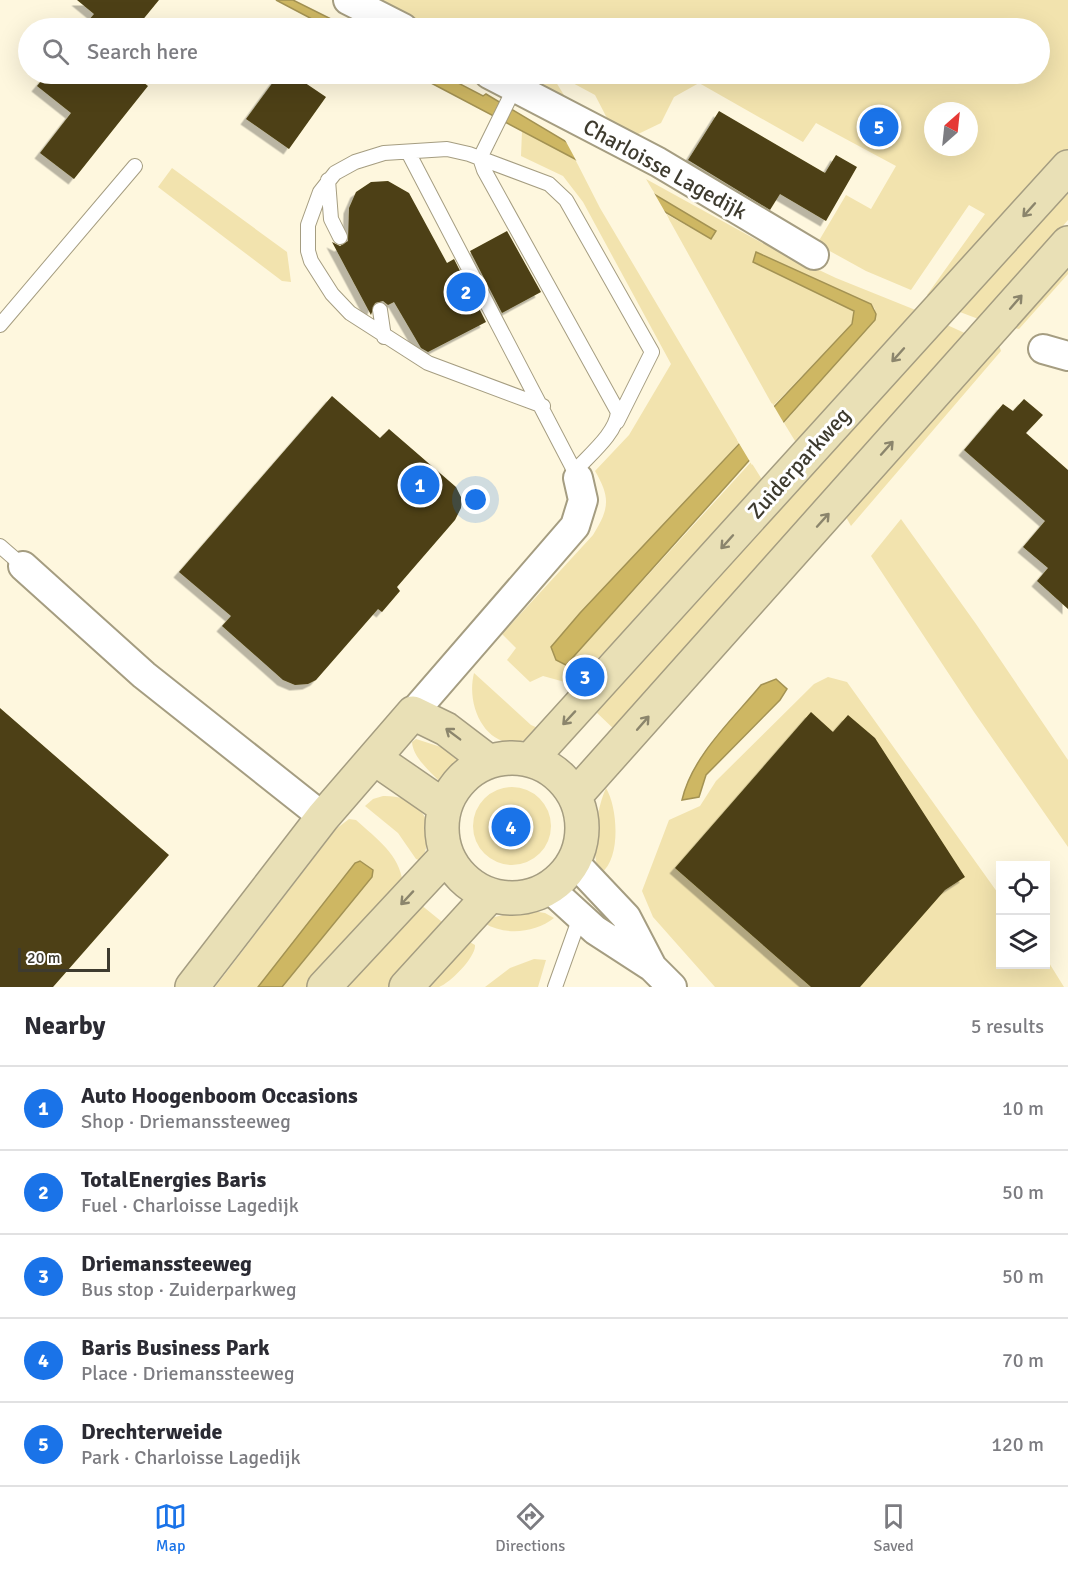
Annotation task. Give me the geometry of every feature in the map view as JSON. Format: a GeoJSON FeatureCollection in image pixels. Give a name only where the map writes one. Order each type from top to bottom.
{"type":"FeatureCollection","features":[{"type":"Feature","properties":{"kind":"main road","name":"Zuiderparkweg"},"geometry":{"type":"LineString","coordinates":[[530,760],[1068,167]]}},
{"type":"Feature","properties":{"kind":"main road"},"geometry":{"type":"LineString","coordinates":[[575,796],[1068,243]]}},
{"type":"Feature","properties":{"kind":"main road"},"geometry":{"type":"LineString","coordinates":[[192,987],[323,817],[413,713],[446,729],[488,761]]}},
{"type":"Feature","properties":{"kind":"main road"},"geometry":{"type":"LineString","coordinates":[[516,757],[530,760],[552,769],[569,786],[575,796],[581,812],[583,830],[574,862],[567,872],[549,888],[520,898],[490,895],[464,879],[447,855],[442,831],[445,807],[453,790],[466,774],[488,761],[516,757]]}},
{"type":"Feature","properties":{"kind":"main road"},"geometry":{"type":"LineString","coordinates":[[374,758],[445,807]]}},
{"type":"Feature","properties":{"kind":"main road"},"geometry":{"type":"LineString","coordinates":[[324,987],[447,855]]}},
{"type":"Feature","properties":{"kind":"main road"},"geometry":{"type":"LineString","coordinates":[[406,987],[490,895]]}},
{"type":"Feature","properties":{"kind":"street"},"geometry":{"type":"LineString","coordinates":[[349,0],[384,18]]}},
{"type":"Feature","properties":{"kind":"street","name":"Charloisse Lagedijk"},"geometry":{"type":"LineString","coordinates":[[499,84],[511,95],[658,162],[814,255]]}},
{"type":"Feature","properties":{"kind":"street"},"geometry":{"type":"LineString","coordinates":[[413,713],[574,526],[583,500],[577,474]]}},
{"type":"Feature","properties":{"kind":"street"},"geometry":{"type":"LineString","coordinates":[[23,566],[144,675],[323,817]]}},
{"type":"Feature","properties":{"kind":"street"},"geometry":{"type":"LineString","coordinates":[[574,862],[626,916],[652,967]]}},
{"type":"Feature","properties":{"kind":"street"},"geometry":{"type":"LineString","coordinates":[[549,888],[595,930],[652,967],[672,987]]}},
{"type":"Feature","properties":{"kind":"lane"},"geometry":{"type":"LineString","coordinates":[[511,95],[480,158],[484,171],[618,412],[617,422]]}},
{"type":"Feature","properties":{"kind":"lane"},"geometry":{"type":"LineString","coordinates":[[408,152],[543,406],[577,474],[617,422],[652,352],[561,193],[549,184],[480,158],[447,149],[384,153],[355,162],[328,180],[316,201],[308,225],[308,251],[311,261],[341,304],[384,337],[428,363],[543,406]]}},
{"type":"Feature","properties":{"kind":"lane"},"geometry":{"type":"LineString","coordinates":[[0,325],[135,166]]}},
{"type":"Feature","properties":{"kind":"lane"},"geometry":{"type":"LineString","coordinates":[[328,180],[331,219],[340,237]]}},
{"type":"Feature","properties":{"kind":"lane"},"geometry":{"type":"LineString","coordinates":[[380,310],[384,337]]}},
{"type":"Feature","properties":{"kind":"lane"},"geometry":{"type":"LineString","coordinates":[[0,546],[23,566]]}},
{"type":"Feature","properties":{"kind":"lane"},"geometry":{"type":"LineString","coordinates":[[555,987],[580,917]]}},
{"type":"Feature","properties":{"kind":"shaded area"},"geometry":{"type":"Polygon","coordinates":[[[276,0],[293,0],[329,18],[310,18],[276,0]]]}},
{"type":"Feature","properties":{"kind":"shaded area"},"geometry":{"type":"Polygon","coordinates":[[[381,0],[1068,0],[1068,149],[934,298],[927,295],[985,214],[969,205],[911,290],[866,271],[817,244],[846,195],[871,209],[896,166],[816,123],[803,142],[701,84],[1050,84],[1050,18],[412,18],[381,3],[381,0]]]}},
{"type":"Feature","properties":{"kind":"shaded area"},"geometry":{"type":"Polygon","coordinates":[[[433,84],[460,84],[483,96],[486,94],[716,231],[711,239],[575,159],[433,84]]]}},
{"type":"Feature","properties":{"kind":"shaded area"},"geometry":{"type":"Polygon","coordinates":[[[538,84],[557,84],[567,100],[538,84]]]}},
{"type":"Feature","properties":{"kind":"shaded area"},"geometry":{"type":"Polygon","coordinates":[[[575,84],[697,84],[674,97],[661,123],[634,136],[609,122],[595,95],[575,84]]]}},
{"type":"Feature","properties":{"kind":"shaded area"},"geometry":{"type":"Polygon","coordinates":[[[522,131],[575,159],[600,208],[739,443],[551,647],[566,665],[751,462],[766,486],[636,631],[628,628],[572,684],[543,676],[530,682],[507,660],[516,648],[502,634],[593,535],[602,518],[606,503],[604,489],[595,471],[629,435],[671,364],[583,202],[563,176],[521,156],[522,131]]]}},
{"type":"Feature","properties":{"kind":"shaded area"},"geometry":{"type":"Polygon","coordinates":[[[172,168],[287,252],[291,282],[282,281],[158,187],[172,168]]]}},
{"type":"Feature","properties":{"kind":"shaded area"},"geometry":{"type":"Polygon","coordinates":[[[646,179],[766,245],[836,278],[918,311],[800,449],[784,423],[875,320],[875,309],[871,304],[756,252],[753,262],[854,311],[852,324],[773,406],[666,214],[711,239],[716,231],[656,196],[646,179]]]}},
{"type":"Feature","properties":{"kind":"shaded area"},"geometry":{"type":"Polygon","coordinates":[[[1068,182],[1068,220],[981,320],[952,309],[1068,182]]]}},
{"type":"Feature","properties":{"kind":"shaded area"},"geometry":{"type":"Polygon","coordinates":[[[756,252],[871,304],[876,314],[875,320],[566,665],[556,660],[551,647],[580,613],[852,324],[854,311],[753,262],[756,252]]]}},
{"type":"Feature","properties":{"kind":"shaded area"},"geometry":{"type":"Polygon","coordinates":[[[1068,258],[1068,274],[1019,329],[1009,327],[1068,258]]]}},
{"type":"Feature","properties":{"kind":"shaded area"},"geometry":{"type":"Polygon","coordinates":[[[945,324],[969,335],[618,733],[594,710],[945,324]]]}},
{"type":"Feature","properties":{"kind":"shaded area"},"geometry":{"type":"Polygon","coordinates":[[[994,345],[999,345],[1001,351],[851,526],[846,517],[994,345]]]}},
{"type":"Feature","properties":{"kind":"shaded area"},"geometry":{"type":"Polygon","coordinates":[[[901,519],[976,624],[1068,760],[1068,847],[974,712],[871,556],[901,519]]]}},
{"type":"Feature","properties":{"kind":"shaded area"},"geometry":{"type":"Polygon","coordinates":[[[474,673],[531,725],[540,729],[526,739],[512,743],[500,740],[489,732],[480,721],[474,706],[472,690],[474,673]]]}},
{"type":"Feature","properties":{"kind":"shaded area"},"geometry":{"type":"Polygon","coordinates":[[[828,677],[847,682],[996,890],[996,969],[1050,969],[1050,964],[1064,987],[715,987],[653,917],[642,891],[669,820],[700,806],[716,781],[814,684],[828,677]]]}},
{"type":"Feature","properties":{"kind":"shaded area"},"geometry":{"type":"Polygon","coordinates":[[[776,679],[787,689],[780,700],[706,775],[699,797],[682,800],[687,784],[704,753],[761,685],[776,679]]]}},
{"type":"Feature","properties":{"kind":"shaded area"},"geometry":{"type":"Polygon","coordinates":[[[416,739],[444,748],[459,761],[441,783],[416,754],[412,742],[416,739]]]}},
{"type":"Feature","properties":{"kind":"shaded area"},"geometry":{"type":"Polygon","coordinates":[[[512,787],[527,790],[544,804],[551,826],[548,841],[534,858],[512,865],[497,862],[480,848],[473,826],[476,811],[490,794],[512,787]]]}},
{"type":"Feature","properties":{"kind":"shaded area"},"geometry":{"type":"Polygon","coordinates":[[[606,788],[613,808],[616,833],[612,857],[601,873],[597,865],[594,843],[597,819],[606,788]]]}},
{"type":"Feature","properties":{"kind":"shaded area"},"geometry":{"type":"Polygon","coordinates":[[[383,796],[408,801],[424,815],[428,836],[421,861],[416,859],[398,833],[365,806],[373,799],[383,796]]]}},
{"type":"Feature","properties":{"kind":"shaded area"},"geometry":{"type":"Polygon","coordinates":[[[349,819],[356,820],[392,855],[403,883],[313,987],[282,987],[372,877],[360,861],[355,863],[258,987],[215,987],[336,829],[349,819]]]}},
{"type":"Feature","properties":{"kind":"shaded area"},"geometry":{"type":"Polygon","coordinates":[[[360,861],[373,870],[372,877],[282,987],[258,987],[355,863],[360,861]]]}},
{"type":"Feature","properties":{"kind":"shaded area"},"geometry":{"type":"Polygon","coordinates":[[[420,904],[447,926],[393,987],[345,987],[420,904]]]}},
{"type":"Feature","properties":{"kind":"shaded area"},"geometry":{"type":"Polygon","coordinates":[[[526,910],[545,913],[554,918],[538,927],[520,931],[501,930],[484,923],[486,919],[526,910]]]}},
{"type":"Feature","properties":{"kind":"shaded area"},"geometry":{"type":"Polygon","coordinates":[[[466,940],[475,945],[462,969],[444,985],[424,987],[466,940]]]}},
{"type":"Feature","properties":{"kind":"shaded area"},"geometry":{"type":"Polygon","coordinates":[[[534,959],[546,960],[538,987],[485,987],[510,968],[534,959]]]}},
{"type":"Feature","properties":{"kind":"pier"},"geometry":{"type":"Polygon","coordinates":[[[564,138],[653,191],[669,219],[578,164],[564,138]]]}},
{"type":"Feature","properties":{"kind":"pier"},"geometry":{"type":"Polygon","coordinates":[[[772,403],[785,425],[752,465],[737,440],[772,403]]]}},
{"type":"Feature","properties":{"kind":"building"},"geometry":{"type":"Polygon","coordinates":[[[77,0],[159,0],[144,18],[91,18],[94,14],[77,0]]]}},
{"type":"Feature","properties":{"kind":"building"},"geometry":{"type":"Polygon","coordinates":[[[39,84],[146,84],[148,86],[74,179],[40,153],[71,113],[37,86],[39,84]]]}},
{"type":"Feature","properties":{"kind":"building"},"geometry":{"type":"Polygon","coordinates":[[[272,84],[307,84],[326,97],[289,149],[246,119],[272,84]]]}},
{"type":"Feature","properties":{"kind":"building"},"geometry":{"type":"Polygon","coordinates":[[[719,111],[825,173],[836,155],[857,167],[826,221],[780,194],[770,210],[688,160],[719,111]]]}},
{"type":"Feature","properties":{"kind":"building"},"geometry":{"type":"Polygon","coordinates":[[[388,181],[409,193],[447,263],[454,259],[486,322],[428,352],[421,348],[394,302],[388,305],[383,301],[375,303],[371,315],[332,242],[340,246],[348,241],[349,208],[356,192],[371,182],[388,181]]]}},
{"type":"Feature","properties":{"kind":"building"},"geometry":{"type":"Polygon","coordinates":[[[507,231],[541,292],[502,313],[470,251],[507,231]]]}},
{"type":"Feature","properties":{"kind":"building"},"geometry":{"type":"Polygon","coordinates":[[[332,396],[380,438],[389,429],[456,487],[462,499],[461,508],[455,520],[397,587],[400,591],[382,612],[378,609],[316,680],[308,684],[295,685],[283,680],[222,626],[231,616],[179,572],[332,396]]]}},
{"type":"Feature","properties":{"kind":"building"},"geometry":{"type":"Polygon","coordinates":[[[1024,399],[1043,415],[1026,433],[1068,470],[1068,609],[1037,581],[1048,568],[1023,547],[1045,521],[964,450],[1003,404],[1013,411],[1024,399]]]}},
{"type":"Feature","properties":{"kind":"building"},"geometry":{"type":"Polygon","coordinates":[[[0,708],[169,855],[53,987],[0,987],[0,708]]]}},
{"type":"Feature","properties":{"kind":"building"},"geometry":{"type":"Polygon","coordinates":[[[811,712],[833,732],[848,715],[875,738],[965,877],[945,890],[860,987],[811,987],[675,868],[811,712]]]}},
{"type":"Feature","properties":{"kind":"place","name":"Drechterweide"},"geometry":{"type":"Point","coordinates":[879,127]}},
{"type":"Feature","properties":{"kind":"place","name":"TotalEnergies Baris"},"geometry":{"type":"Point","coordinates":[466,292]}},
{"type":"Feature","properties":{"kind":"place","name":"Auto Hoogenboom Occasions"},"geometry":{"type":"Point","coordinates":[420,485]}},
{"type":"Feature","properties":{"kind":"place","name":"Driemanssteeweg"},"geometry":{"type":"Point","coordinates":[585,677]}},
{"type":"Feature","properties":{"kind":"place","name":"Baris Business Park"},"geometry":{"type":"Point","coordinates":[511,827]}}]}
